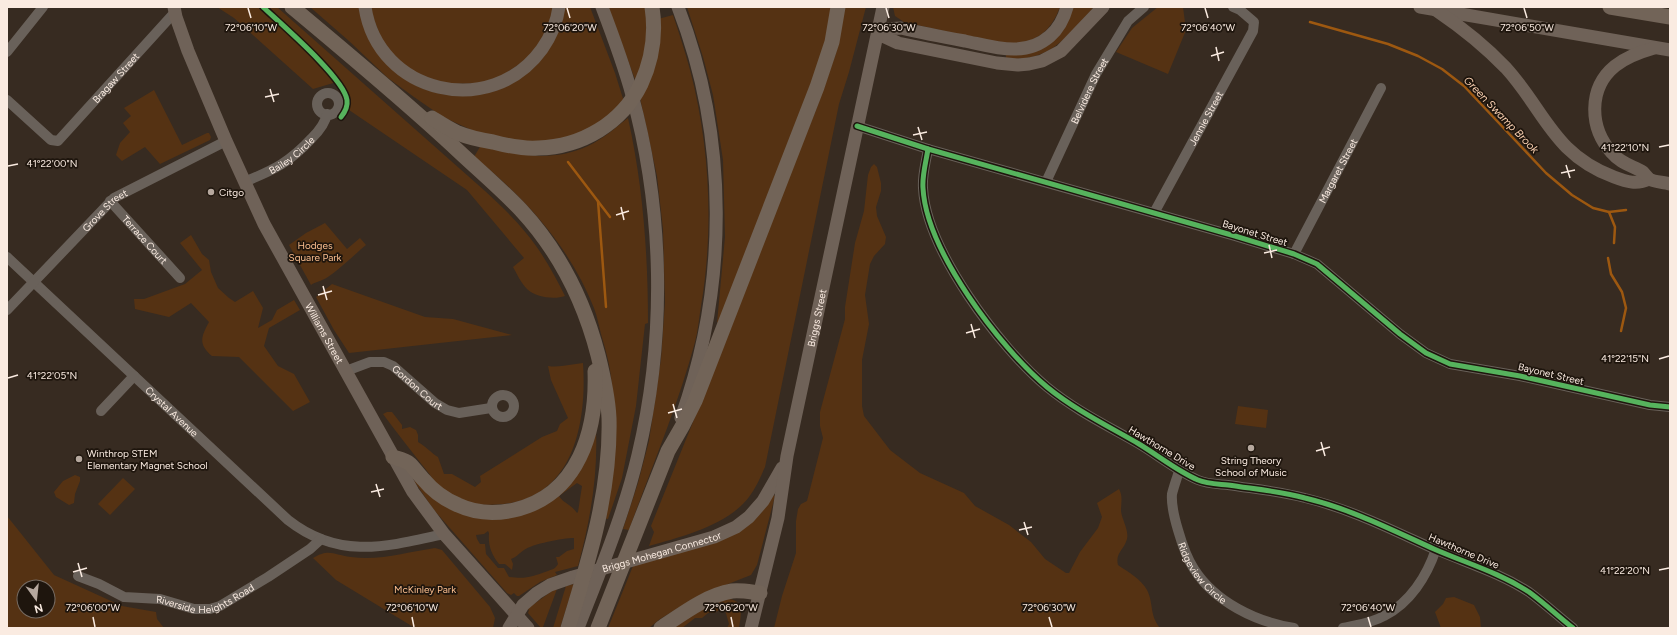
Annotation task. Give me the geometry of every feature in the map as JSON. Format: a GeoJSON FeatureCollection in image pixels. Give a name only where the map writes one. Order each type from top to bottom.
{"type":"FeatureCollection","features":[{"type":"Feature","properties":{"kind":"highway"},"geometry":{"type":"LineString","coordinates":[[292,7],[410,106],[508,198],[535,227],[555,254],[566,272],[580,301],[590,326],[606,390],[609,418],[608,453],[602,497],[592,546],[568,628]]}},
{"type":"Feature","properties":{"kind":"highway"},"geometry":{"type":"LineString","coordinates":[[410,106],[457,133],[478,140],[511,146],[545,148],[587,137],[616,118],[625,109],[636,92],[650,59],[653,40],[652,7]]}},
{"type":"Feature","properties":{"kind":"highway"},"geometry":{"type":"LineString","coordinates":[[598,628],[668,451],[684,425],[695,401],[811,102],[828,54],[838,7]]}},
{"type":"Feature","properties":{"kind":"highway"},"geometry":{"type":"LineString","coordinates":[[1610,7],[1670,17]]}},
{"type":"Feature","properties":{"kind":"highway"},"geometry":{"type":"LineString","coordinates":[[393,456],[409,464],[432,490],[444,498],[458,505],[477,511],[503,512],[523,508],[536,503],[550,494],[563,482],[578,462],[591,425],[596,387],[590,326]]}},
{"type":"Feature","properties":{"kind":"highway"},"geometry":{"type":"LineString","coordinates":[[662,628],[700,604],[725,592],[739,591],[760,593]]}},
{"type":"Feature","properties":{"kind":"main road"},"geometry":{"type":"LineString","coordinates":[[365,7],[372,32],[382,50],[394,64],[409,75],[423,82],[444,89],[460,91],[480,89],[498,84],[522,69],[537,55],[546,43],[556,20],[559,7]]}},
{"type":"Feature","properties":{"kind":"main road"},"geometry":{"type":"LineString","coordinates":[[578,628],[611,542],[630,483],[643,429],[651,378],[657,312],[656,244],[650,183],[639,122],[626,75],[602,7]]}},
{"type":"Feature","properties":{"kind":"main road"},"geometry":{"type":"LineString","coordinates":[[668,451],[689,392],[702,346],[712,284],[716,225],[715,176],[707,112],[696,63],[678,7]]}},
{"type":"Feature","properties":{"kind":"main road","name":"Briggs Street"},"geometry":{"type":"LineString","coordinates":[[751,628],[778,518],[785,462],[883,7]]}},
{"type":"Feature","properties":{"kind":"main road"},"geometry":{"type":"LineString","coordinates":[[1067,7],[1058,26],[1051,35],[1036,45],[1021,50],[1000,49],[901,28],[884,29],[878,32],[882,36],[898,43],[997,63],[1010,65],[1029,64],[1042,61],[1061,51],[1103,7]]}},
{"type":"Feature","properties":{"kind":"main road"},"geometry":{"type":"LineString","coordinates":[[1420,7],[1670,50]]}},
{"type":"Feature","properties":{"kind":"main road","name":"Williams Street"},"geometry":{"type":"LineString","coordinates":[[174,10],[187,49],[244,182],[264,224],[413,492],[444,534],[528,628]]}},
{"type":"Feature","properties":{"kind":"main road"},"geometry":{"type":"LineString","coordinates":[[1436,10],[1471,36],[1495,57],[1516,80],[1558,139],[1582,160],[1602,172],[1631,182],[1639,182],[1649,179],[1670,184]]}},
{"type":"Feature","properties":{"kind":"main road"},"geometry":{"type":"LineString","coordinates":[[1649,179],[1642,172],[1617,158],[1607,148],[1596,126],[1594,106],[1600,85],[1613,68],[1627,58],[1656,48]]}},
{"type":"Feature","properties":{"kind":"main road","name":"Briggs Mohegan Connector"},"geometry":{"type":"LineString","coordinates":[[509,628],[516,614],[523,605],[537,593],[562,581],[726,532],[749,517],[766,497],[785,462]]}},
{"type":"Feature","properties":{"kind":"street"},"geometry":{"type":"LineString","coordinates":[[7,52],[43,7]]}},
{"type":"Feature","properties":{"kind":"street","name":"Belvidere Street"},"geometry":{"type":"LineString","coordinates":[[1046,182],[1096,74],[1128,21],[1144,7]]}},
{"type":"Feature","properties":{"kind":"street","name":"Jennie Street"},"geometry":{"type":"LineString","coordinates":[[1154,213],[1253,31],[1254,22],[1240,10],[1233,7]]}},
{"type":"Feature","properties":{"kind":"street","name":"Bragaw Street"},"geometry":{"type":"LineString","coordinates":[[7,100],[51,140],[60,140],[174,10]]}},
{"type":"Feature","properties":{"kind":"street","name":"Margaret Street"},"geometry":{"type":"LineString","coordinates":[[1294,254],[1381,88]]}},
{"type":"Feature","properties":{"kind":"street","name":"Bailey Circle"},"geometry":{"type":"LineString","coordinates":[[244,182],[275,169],[290,160],[320,130],[326,121],[327,114]]}},
{"type":"Feature","properties":{"kind":"street","name":"Bayonet Street"},"geometry":{"type":"LineString","coordinates":[[857,126],[928,149],[1294,254],[1317,264],[1380,318],[1426,353],[1450,364],[1520,376],[1650,406],[1670,407]]}},
{"type":"Feature","properties":{"kind":"street","name":"Grove Street"},"geometry":{"type":"LineString","coordinates":[[7,310],[110,202],[121,194],[226,141]]}},
{"type":"Feature","properties":{"kind":"street","name":"Hawthorne Drive"},"geometry":{"type":"LineString","coordinates":[[928,149],[924,171],[923,190],[934,231],[945,256],[960,282],[993,331],[1022,363],[1047,387],[1075,407],[1155,454],[1179,471],[1202,482],[1272,491],[1305,498],[1345,510],[1489,571],[1528,592],[1573,628]]}},
{"type":"Feature","properties":{"kind":"street","name":"Terrace Court"},"geometry":{"type":"LineString","coordinates":[[110,202],[180,278]]}},
{"type":"Feature","properties":{"kind":"street","name":"Crystal Avenue"},"geometry":{"type":"LineString","coordinates":[[7,257],[288,520],[302,530],[321,539],[346,546],[374,547],[394,545],[444,534]]}},
{"type":"Feature","properties":{"kind":"street","name":"Gordon Court"},"geometry":{"type":"LineString","coordinates":[[346,372],[370,362],[384,362],[393,366],[435,403],[446,410],[458,413],[492,408]]}},
{"type":"Feature","properties":{"kind":"street"},"geometry":{"type":"LineString","coordinates":[[101,411],[134,376]]}},
{"type":"Feature","properties":{"kind":"street","name":"Ridgeview Circle"},"geometry":{"type":"LineString","coordinates":[[1179,471],[1172,495],[1176,524],[1183,549],[1194,570],[1210,589],[1232,605],[1273,623],[1294,628]]}},
{"type":"Feature","properties":{"kind":"street","name":"Riverside Heights Road"},"geometry":{"type":"LineString","coordinates":[[78,576],[94,581],[124,597],[160,599],[192,609],[210,609],[220,606],[268,577],[310,549],[321,539]]}},
{"type":"Feature","properties":{"kind":"street"},"geometry":{"type":"LineString","coordinates":[[1343,628],[1363,624],[1385,616],[1404,602],[1420,583],[1432,562],[1436,549]]}},
{"type":"Feature","properties":{"kind":"green space"},"geometry":{"type":"Polygon","coordinates":[[[217,7],[277,7],[506,211],[532,240],[552,271],[565,296],[556,298],[545,297],[530,292],[521,281],[513,267],[524,258],[467,190],[349,110],[350,102],[340,81],[313,89],[234,18],[217,7]]]}},
{"type":"Feature","properties":{"kind":"green space"},"geometry":{"type":"Polygon","coordinates":[[[310,7],[360,7],[365,27],[373,45],[384,61],[398,74],[414,84],[432,92],[451,95],[472,95],[493,92],[514,80],[564,7],[590,7],[615,73],[625,105],[578,136],[530,144],[476,132],[443,117],[388,78],[310,7]]]}},
{"type":"Feature","properties":{"kind":"green space"},"geometry":{"type":"Polygon","coordinates":[[[369,7],[552,7],[552,15],[544,34],[533,53],[500,77],[482,83],[448,84],[411,72],[384,45],[369,7]]]}},
{"type":"Feature","properties":{"kind":"green space"},"geometry":{"type":"Polygon","coordinates":[[[608,7],[646,7],[647,45],[636,82],[608,7]]]}},
{"type":"Feature","properties":{"kind":"green space"},"geometry":{"type":"Polygon","coordinates":[[[687,7],[833,7],[821,62],[721,317],[717,323],[725,237],[723,160],[713,95],[687,7]]]}},
{"type":"Feature","properties":{"kind":"green space"},"geometry":{"type":"Polygon","coordinates":[[[845,7],[866,7],[839,104],[765,467],[749,497],[740,507],[729,515],[703,529],[649,546],[654,532],[651,526],[731,328],[768,225],[816,110],[836,53],[845,7]]]}},
{"type":"Feature","properties":{"kind":"green space"},"geometry":{"type":"Polygon","coordinates":[[[893,7],[1060,7],[1051,25],[1038,36],[1031,40],[1013,44],[1002,44],[904,22],[895,16],[893,7]]]}},
{"type":"Feature","properties":{"kind":"green space"},"geometry":{"type":"Polygon","coordinates":[[[1071,7],[1094,7],[1066,37],[1047,51],[1036,56],[1022,59],[1006,59],[1006,55],[1029,53],[1071,7]]]}},
{"type":"Feature","properties":{"kind":"green space"},"geometry":{"type":"Polygon","coordinates":[[[1158,7],[1183,7],[1186,30],[1168,74],[1116,52],[1132,28],[1158,7]]]}},
{"type":"Feature","properties":{"kind":"green space"},"geometry":{"type":"Polygon","coordinates":[[[673,15],[688,63],[697,99],[702,128],[708,188],[708,247],[695,342],[681,390],[629,530],[623,529],[638,483],[649,441],[661,359],[665,302],[663,229],[657,176],[640,98],[658,19],[673,15]]]}},
{"type":"Feature","properties":{"kind":"green space"},"geometry":{"type":"Polygon","coordinates":[[[154,90],[182,145],[207,133],[209,133],[211,137],[210,140],[160,164],[145,147],[122,161],[116,155],[120,143],[130,132],[123,123],[131,116],[124,108],[154,90]]]}},
{"type":"Feature","properties":{"kind":"green space"},"geometry":{"type":"Polygon","coordinates":[[[628,118],[644,220],[648,323],[645,324],[636,406],[622,478],[608,519],[601,518],[608,458],[612,381],[594,308],[572,264],[544,225],[511,189],[474,157],[481,145],[508,152],[534,156],[547,156],[574,151],[599,140],[628,118]]]}},
{"type":"Feature","properties":{"kind":"green space"},"geometry":{"type":"Polygon","coordinates":[[[874,164],[877,167],[881,183],[881,191],[876,207],[877,216],[886,237],[885,244],[874,256],[870,264],[865,295],[869,324],[862,360],[862,406],[864,416],[890,450],[920,473],[964,493],[975,506],[1009,525],[1031,542],[1045,559],[1066,573],[1069,573],[1080,552],[1098,528],[1102,517],[1097,503],[1119,489],[1121,497],[1121,511],[1127,539],[1119,554],[1117,561],[1118,565],[1141,582],[1147,590],[1154,618],[1160,628],[774,628],[782,596],[796,553],[796,521],[798,509],[801,504],[807,501],[823,438],[820,426],[820,412],[845,319],[845,307],[855,243],[864,211],[868,175],[874,164]]]}},
{"type":"Feature","properties":{"kind":"green space","name":"Hodges Square Park"},"geometry":{"type":"Polygon","coordinates":[[[325,223],[347,249],[360,238],[366,245],[332,274],[311,285],[289,245],[306,233],[325,223]]]}},
{"type":"Feature","properties":{"kind":"green space"},"geometry":{"type":"Polygon","coordinates":[[[191,235],[202,254],[209,260],[211,272],[218,288],[229,298],[235,302],[253,291],[263,308],[258,328],[272,320],[277,310],[294,300],[300,310],[269,328],[264,346],[278,366],[294,374],[310,402],[293,411],[239,357],[212,356],[204,348],[202,340],[209,322],[191,303],[169,317],[135,309],[134,299],[144,299],[185,284],[202,270],[180,243],[191,235]]]}},
{"type":"Feature","properties":{"kind":"green space"},"geometry":{"type":"Polygon","coordinates":[[[332,284],[425,317],[453,319],[512,335],[349,353],[334,330],[316,297],[332,284]]]}},
{"type":"Feature","properties":{"kind":"green space"},"geometry":{"type":"Polygon","coordinates":[[[583,363],[584,386],[582,409],[578,432],[571,453],[561,472],[546,487],[527,498],[503,504],[481,505],[468,503],[454,498],[442,489],[434,480],[383,414],[392,412],[402,425],[402,429],[410,427],[416,430],[418,442],[438,457],[444,474],[452,474],[475,487],[481,482],[480,476],[542,437],[557,431],[560,424],[568,418],[551,380],[548,366],[583,363]]]}},
{"type":"Feature","properties":{"kind":"green space"},"geometry":{"type":"Polygon","coordinates":[[[1238,406],[1268,410],[1266,428],[1235,424],[1238,406]]]}},
{"type":"Feature","properties":{"kind":"green space"},"geometry":{"type":"Polygon","coordinates":[[[596,430],[596,465],[592,499],[578,566],[555,572],[557,575],[540,582],[519,596],[514,593],[511,595],[507,593],[434,510],[414,481],[417,479],[451,506],[534,509],[596,430]],[[577,483],[559,496],[577,513],[582,486],[577,483]],[[488,531],[484,534],[476,535],[477,539],[480,544],[485,544],[486,554],[498,568],[504,568],[509,577],[529,577],[553,569],[558,564],[556,557],[559,557],[567,551],[574,549],[574,538],[555,540],[528,548],[511,559],[513,564],[512,570],[505,564],[499,564],[494,557],[489,542],[488,531]]]}},
{"type":"Feature","properties":{"kind":"green space"},"geometry":{"type":"Polygon","coordinates":[[[75,475],[80,477],[80,481],[75,494],[74,503],[69,505],[56,497],[54,492],[63,481],[75,475]]]}},
{"type":"Feature","properties":{"kind":"green space"},"geometry":{"type":"Polygon","coordinates":[[[123,478],[135,489],[110,515],[98,504],[123,478]]]}},
{"type":"Feature","properties":{"kind":"green space"},"geometry":{"type":"Polygon","coordinates":[[[773,495],[775,496],[757,565],[751,575],[700,595],[660,619],[649,628],[608,628],[633,566],[750,522],[761,513],[773,495]]]}},
{"type":"Feature","properties":{"kind":"green space"},"geometry":{"type":"Polygon","coordinates":[[[7,516],[54,575],[122,606],[156,612],[157,619],[164,628],[7,628],[7,516]]]}},
{"type":"Feature","properties":{"kind":"green space","name":"McKinley Park"},"geometry":{"type":"Polygon","coordinates":[[[435,548],[442,550],[490,607],[495,618],[493,628],[415,628],[336,580],[313,558],[324,553],[332,553],[351,557],[372,558],[393,556],[435,548]]]}},
{"type":"Feature","properties":{"kind":"green space"},"geometry":{"type":"Polygon","coordinates":[[[574,584],[560,628],[553,628],[566,586],[574,584]]]}},
{"type":"Feature","properties":{"kind":"green space"},"geometry":{"type":"Polygon","coordinates":[[[557,589],[543,627],[541,628],[528,613],[529,610],[527,609],[557,589]]]}},
{"type":"Feature","properties":{"kind":"green space"},"geometry":{"type":"Polygon","coordinates":[[[1454,597],[1474,605],[1480,617],[1481,628],[1441,628],[1435,612],[1443,604],[1446,598],[1454,597]]]}},
{"type":"Feature","properties":{"kind":"green space"},"geometry":{"type":"Polygon","coordinates":[[[727,599],[737,602],[739,605],[741,614],[739,628],[727,628],[729,624],[725,610],[721,609],[714,613],[708,613],[702,618],[695,618],[682,628],[671,628],[700,610],[727,599]]]}},
{"type":"Feature","properties":{"kind":"waterway","name":"Green Swamp Brook"},"geometry":{"type":"LineString","coordinates":[[1310,22],[1388,44],[1418,56],[1442,69],[1464,86],[1546,173],[1572,195],[1593,208],[1609,212],[1626,210]]}},
{"type":"Feature","properties":{"kind":"waterway"},"geometry":{"type":"LineString","coordinates":[[568,162],[610,217]]}},
{"type":"Feature","properties":{"kind":"waterway"},"geometry":{"type":"LineString","coordinates":[[598,201],[606,307]]}},
{"type":"Feature","properties":{"kind":"waterway"},"geometry":{"type":"LineString","coordinates":[[1609,212],[1615,227],[1614,243]]}},
{"type":"Feature","properties":{"kind":"waterway"},"geometry":{"type":"LineString","coordinates":[[1608,258],[1611,274],[1622,292],[1626,308],[1621,331]]}},
{"type":"Feature","properties":{"kind":"cycle path"},"geometry":{"type":"LineString","coordinates":[[263,7],[324,65],[343,90],[347,100],[347,105],[341,117]]}},
{"type":"Feature","properties":{"kind":"cycle path"},"geometry":{"type":"LineString","coordinates":[[857,126],[928,149],[1294,254],[1317,264],[1400,334],[1426,353],[1450,364],[1520,376],[1650,405],[1670,407]]}},
{"type":"Feature","properties":{"kind":"cycle path"},"geometry":{"type":"LineString","coordinates":[[928,149],[923,188],[927,213],[937,240],[951,268],[968,296],[988,323],[1028,370],[1047,387],[1080,410],[1198,480],[1209,483],[1267,490],[1296,496],[1355,514],[1518,585],[1529,592],[1573,628]]}},
{"type":"Feature","properties":{"kind":"place","name":"Citgo"},"geometry":{"type":"Point","coordinates":[211,192]}},
{"type":"Feature","properties":{"kind":"place","name":"String Theory School of Music"},"geometry":{"type":"Point","coordinates":[1251,448]}},
{"type":"Feature","properties":{"kind":"place","name":"Winthrop STEM Elementary Magnet School"},"geometry":{"type":"Point","coordinates":[79,459]}}]}
